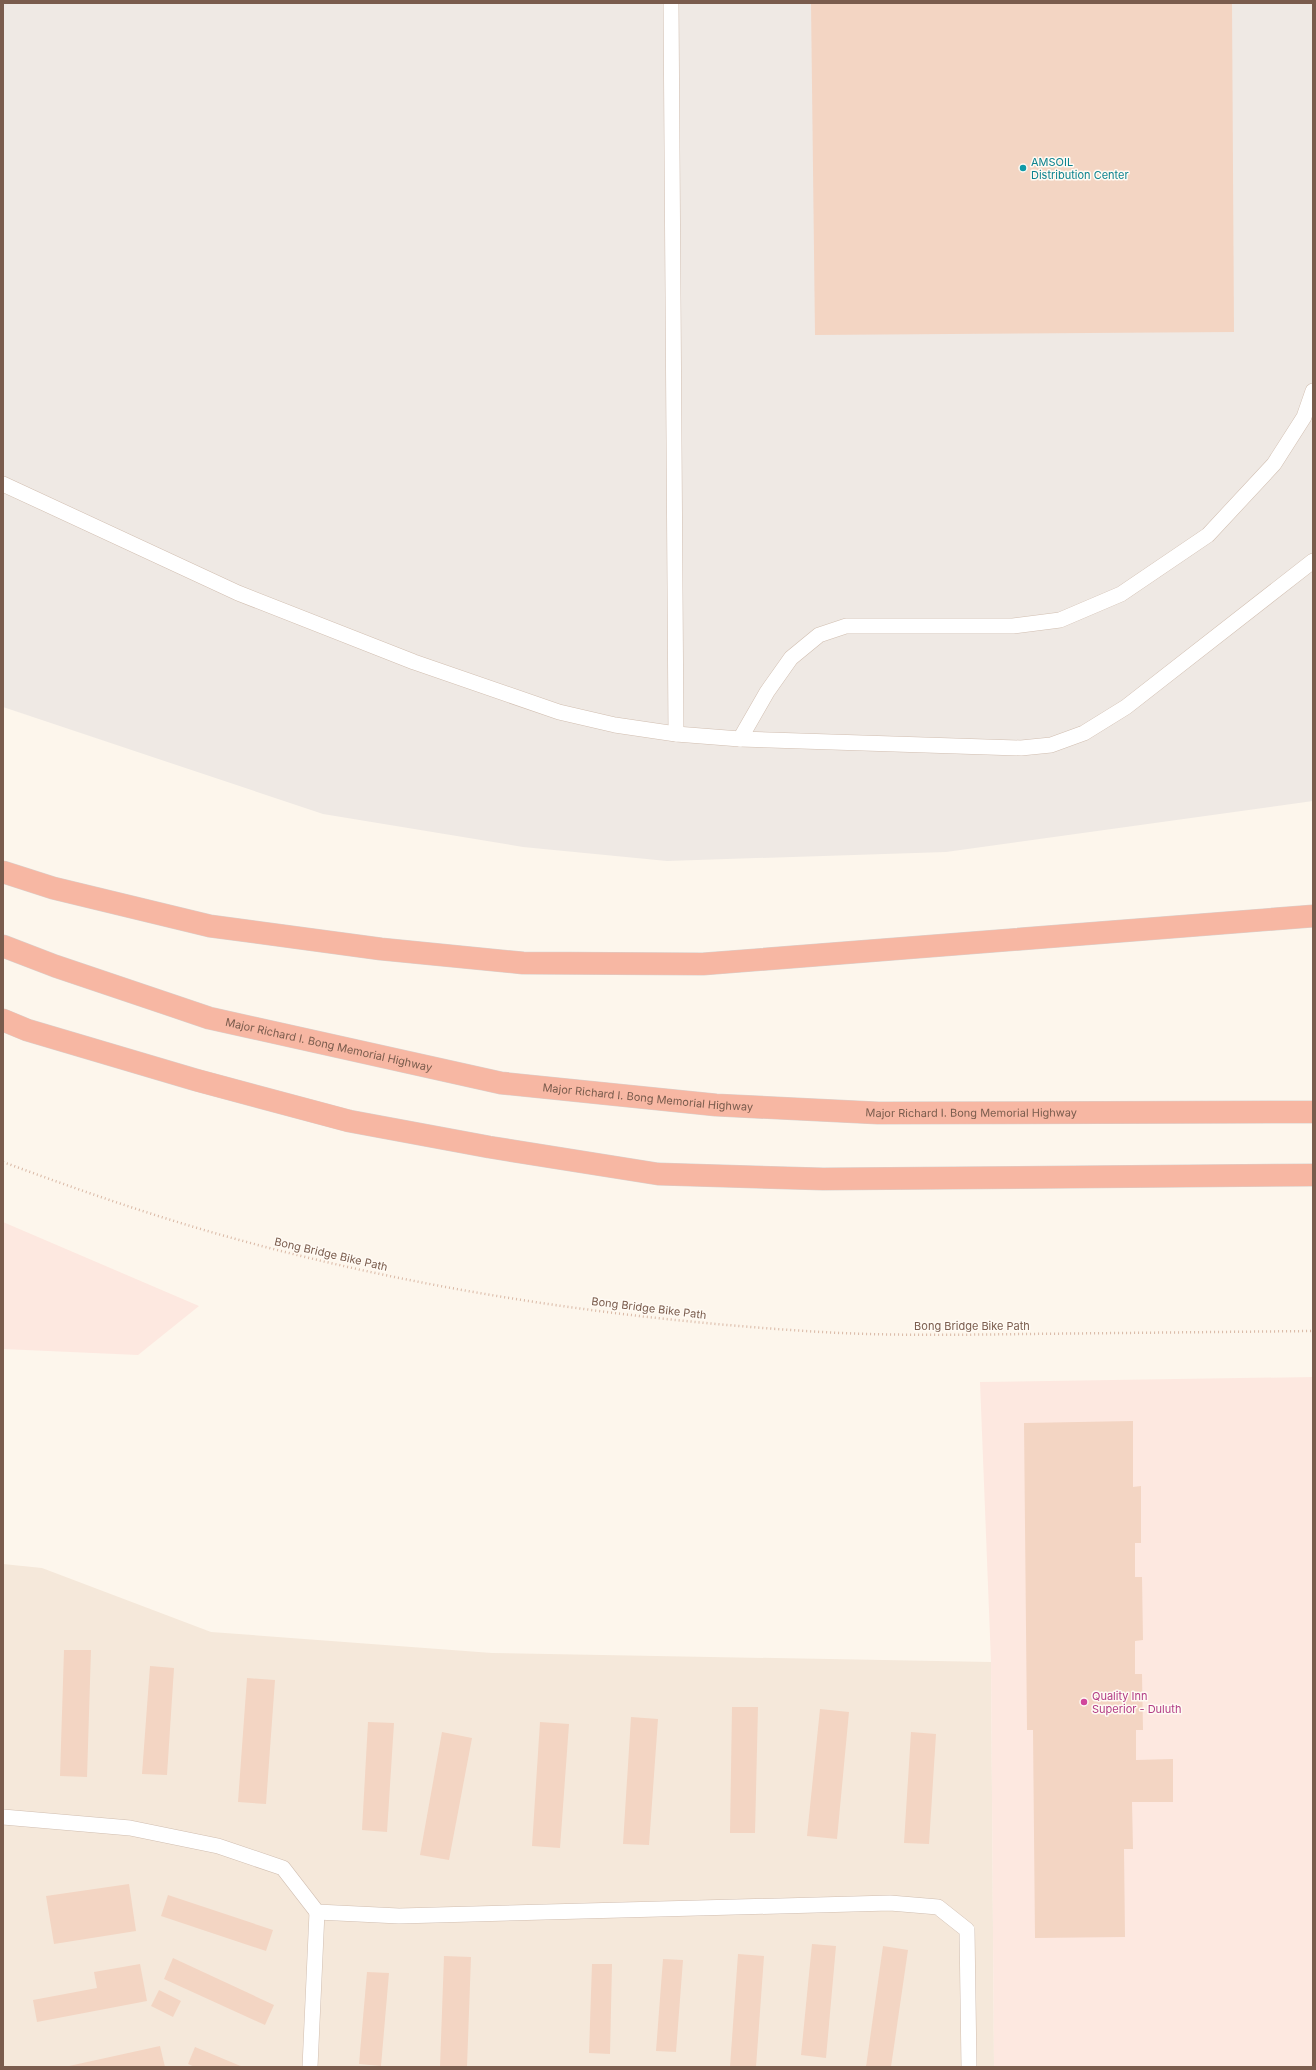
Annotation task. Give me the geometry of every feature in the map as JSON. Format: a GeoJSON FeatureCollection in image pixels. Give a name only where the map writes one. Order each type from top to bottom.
{"type":"FeatureCollection","features":[{"type":"Feature","properties":{"kind":"highway"},"geometry":{"type":"LineString","coordinates":[[3,872],[53,888],[210,926],[381,949],[523,963],[704,964],[1313,916]]}},
{"type":"Feature","properties":{"kind":"highway","name":"Major Richard I. Bong Memorial Highway"},"geometry":{"type":"LineString","coordinates":[[3,946],[55,966],[209,1018],[502,1083],[716,1104],[878,1113],[1313,1112]]}},
{"type":"Feature","properties":{"kind":"highway"},"geometry":{"type":"LineString","coordinates":[[3,1020],[27,1030],[196,1080],[349,1121],[489,1147],[658,1174],[823,1178],[1313,1175]]}},
{"type":"Feature","properties":{"kind":"lane"},"geometry":{"type":"LineString","coordinates":[[671,3],[676,734]]}},
{"type":"Feature","properties":{"kind":"lane"},"geometry":{"type":"LineString","coordinates":[[740,739],[767,692],[791,658],[819,635],[846,626],[1013,626],[1060,620],[1121,594],[1208,535],[1274,464],[1304,417],[1313,391]]}},
{"type":"Feature","properties":{"kind":"lane"},"geometry":{"type":"LineString","coordinates":[[3,484],[238,593],[414,662],[559,712],[615,725],[676,734],[740,739],[1021,748],[1051,745],[1084,733],[1126,708],[1313,561]]}},
{"type":"Feature","properties":{"kind":"lane"},"geometry":{"type":"LineString","coordinates":[[3,1817],[130,1828],[218,1846],[283,1868],[317,1912],[310,2067]]}},
{"type":"Feature","properties":{"kind":"lane"},"geometry":{"type":"LineString","coordinates":[[317,1912],[399,1916],[890,1903],[938,1907],[967,1930],[969,2067]]}},
{"type":"Feature","properties":{"kind":"path","name":"Bong Bridge Bike Path"},"geometry":{"type":"LineString","coordinates":[[3,1162],[114,1202],[190,1226],[278,1250],[452,1288],[589,1310],[722,1325],[839,1333],[973,1335],[1313,1331]]}},
{"type":"Feature","properties":{"kind":"shaded area"},"geometry":{"type":"Polygon","coordinates":[[[3,3],[1313,3],[1313,801],[946,852],[667,861],[523,847],[323,814],[3,707],[3,3]]]}},
{"type":"Feature","properties":{"kind":"shaded area"},"geometry":{"type":"Polygon","coordinates":[[[3,1222],[199,1306],[138,1355],[3,1349],[3,1222]]]}},
{"type":"Feature","properties":{"kind":"shaded area"},"geometry":{"type":"Polygon","coordinates":[[[1313,1377],[1313,2067],[994,2067],[991,1662],[980,1382],[1313,1377]]]}},
{"type":"Feature","properties":{"kind":"shaded area"},"geometry":{"type":"Polygon","coordinates":[[[3,1564],[42,1568],[211,1632],[492,1653],[991,1662],[994,2067],[3,2067],[3,1564]]]}},
{"type":"Feature","properties":{"kind":"building","name":"AMSOIL Distribution Center"},"geometry":{"type":"Polygon","coordinates":[[[811,3],[1232,3],[1234,332],[815,335],[811,3]]]}},
{"type":"Feature","properties":{"kind":"building","name":"Quality Inn Superior - Duluth"},"geometry":{"type":"Polygon","coordinates":[[[1133,1421],[1133,1487],[1141,1486],[1141,1543],[1135,1543],[1135,1577],[1142,1577],[1143,1640],[1135,1641],[1135,1674],[1142,1674],[1143,1730],[1136,1730],[1136,1760],[1173,1759],[1173,1802],[1132,1802],[1133,1849],[1124,1849],[1125,1937],[1035,1938],[1033,1730],[1027,1730],[1024,1423],[1133,1421]]]}},
{"type":"Feature","properties":{"kind":"building"},"geometry":{"type":"Polygon","coordinates":[[[64,1650],[91,1650],[87,1777],[60,1776],[64,1650]]]}},
{"type":"Feature","properties":{"kind":"building"},"geometry":{"type":"Polygon","coordinates":[[[150,1666],[174,1668],[167,1775],[142,1774],[150,1666]]]}},
{"type":"Feature","properties":{"kind":"building"},"geometry":{"type":"Polygon","coordinates":[[[247,1678],[275,1680],[266,1804],[238,1802],[247,1678]]]}},
{"type":"Feature","properties":{"kind":"building"},"geometry":{"type":"Polygon","coordinates":[[[732,1707],[758,1707],[755,1833],[730,1833],[732,1707]]]}},
{"type":"Feature","properties":{"kind":"building"},"geometry":{"type":"Polygon","coordinates":[[[820,1709],[849,1712],[837,1839],[807,1836],[820,1709]]]}},
{"type":"Feature","properties":{"kind":"building"},"geometry":{"type":"Polygon","coordinates":[[[631,1717],[658,1719],[649,1845],[623,1844],[631,1717]]]}},
{"type":"Feature","properties":{"kind":"building"},"geometry":{"type":"Polygon","coordinates":[[[368,1722],[394,1723],[387,1832],[362,1830],[368,1722]]]}},
{"type":"Feature","properties":{"kind":"building"},"geometry":{"type":"Polygon","coordinates":[[[540,1722],[569,1724],[560,1848],[532,1846],[540,1722]]]}},
{"type":"Feature","properties":{"kind":"building"},"geometry":{"type":"Polygon","coordinates":[[[442,1732],[472,1738],[449,1860],[420,1855],[442,1732]]]}},
{"type":"Feature","properties":{"kind":"building"},"geometry":{"type":"Polygon","coordinates":[[[911,1732],[936,1734],[929,1844],[904,1843],[911,1732]]]}},
{"type":"Feature","properties":{"kind":"building"},"geometry":{"type":"Polygon","coordinates":[[[129,1884],[136,1931],[54,1944],[46,1896],[129,1884]]]}},
{"type":"Feature","properties":{"kind":"building"},"geometry":{"type":"Polygon","coordinates":[[[168,1895],[273,1930],[266,1951],[161,1916],[168,1895]]]}},
{"type":"Feature","properties":{"kind":"building"},"geometry":{"type":"Polygon","coordinates":[[[812,1944],[836,1946],[826,2058],[801,2055],[812,1944]]]}},
{"type":"Feature","properties":{"kind":"building"},"geometry":{"type":"Polygon","coordinates":[[[883,1946],[908,1950],[891,2067],[866,2067],[883,1946]]]}},
{"type":"Feature","properties":{"kind":"building"},"geometry":{"type":"Polygon","coordinates":[[[738,1954],[764,1956],[756,2067],[730,2067],[738,1954]]]}},
{"type":"Feature","properties":{"kind":"building"},"geometry":{"type":"Polygon","coordinates":[[[444,1956],[471,1957],[467,2067],[440,2067],[444,1956]]]}},
{"type":"Feature","properties":{"kind":"building"},"geometry":{"type":"Polygon","coordinates":[[[173,1958],[274,2005],[265,2025],[164,1979],[173,1958]]]}},
{"type":"Feature","properties":{"kind":"building"},"geometry":{"type":"Polygon","coordinates":[[[663,1959],[683,1960],[676,2052],[656,2051],[663,1959]]]}},
{"type":"Feature","properties":{"kind":"building"},"geometry":{"type":"Polygon","coordinates":[[[140,1964],[147,2001],[37,2022],[33,2000],[97,1988],[94,1972],[140,1964]]]}},
{"type":"Feature","properties":{"kind":"building"},"geometry":{"type":"Polygon","coordinates":[[[592,1964],[612,1964],[610,2054],[589,2053],[592,1964]]]}},
{"type":"Feature","properties":{"kind":"building"},"geometry":{"type":"Polygon","coordinates":[[[367,1972],[389,1973],[381,2066],[359,2064],[367,1972]]]}},
{"type":"Feature","properties":{"kind":"building"},"geometry":{"type":"Polygon","coordinates":[[[159,1990],[181,2001],[173,2017],[151,2006],[159,1990]]]}},
{"type":"Feature","properties":{"kind":"building"},"geometry":{"type":"Polygon","coordinates":[[[160,2046],[165,2067],[69,2067],[69,2066],[160,2046]]]}},
{"type":"Feature","properties":{"kind":"building"},"geometry":{"type":"Polygon","coordinates":[[[195,2047],[243,2067],[195,2067],[188,2064],[195,2047]]]}},
{"type":"Feature","properties":{"kind":"place","name":"AMSOIL Distribution Center"},"geometry":{"type":"Point","coordinates":[1023,168]}},
{"type":"Feature","properties":{"kind":"place","name":"Quality Inn Superior - Duluth"},"geometry":{"type":"Point","coordinates":[1084,1702]}}]}
